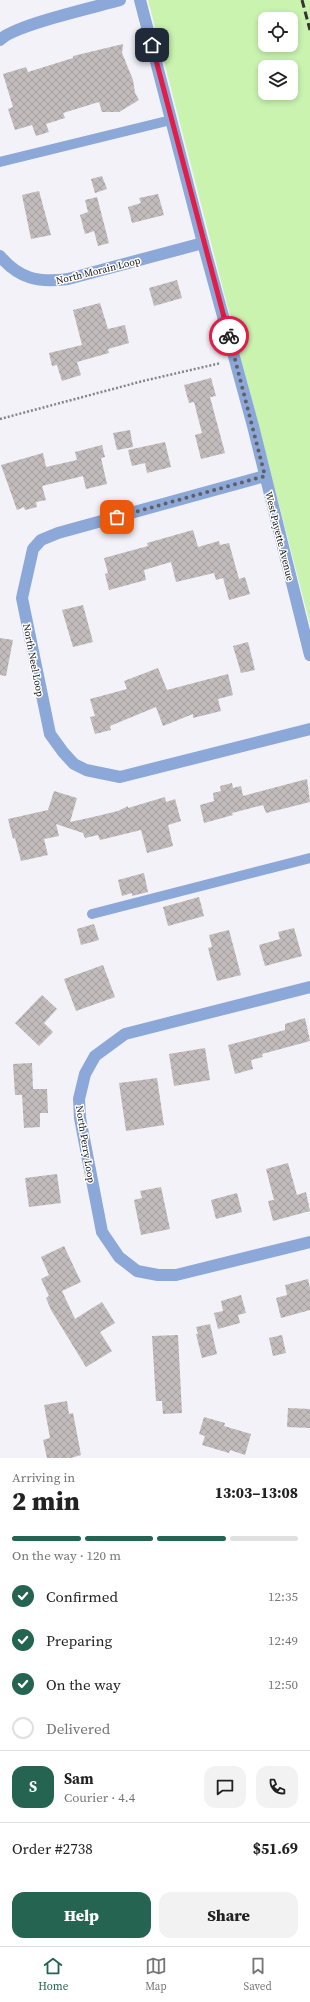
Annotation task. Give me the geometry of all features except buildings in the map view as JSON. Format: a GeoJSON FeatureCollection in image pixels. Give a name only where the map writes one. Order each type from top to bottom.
{"type":"FeatureCollection","features":[{"type":"Feature","properties":{"kind":"street"},"geometry":{"type":"LineString","coordinates":[[0,40],[4,35],[21,28],[120,0]]}},
{"type":"Feature","properties":{"kind":"street","name":"West Payette Avenue"},"geometry":{"type":"LineString","coordinates":[[140,0],[203,243],[236,361],[310,655]]}},
{"type":"Feature","properties":{"kind":"street","name":"North Morain Loop"},"geometry":{"type":"LineString","coordinates":[[0,256],[9,266],[22,275],[49,282],[68,279],[203,243]]}},
{"type":"Feature","properties":{"kind":"street","name":"North Neel Loop"},"geometry":{"type":"LineString","coordinates":[[265,476],[58,533],[42,540],[33,549],[22,598],[50,734],[70,760],[86,770],[120,777],[310,729]]}},
{"type":"Feature","properties":{"kind":"street","name":"North Perry Loop"},"geometry":{"type":"LineString","coordinates":[[310,988],[125,1034],[95,1056],[85,1074],[79,1100],[80,1118],[102,1232],[119,1257],[137,1271],[158,1275],[176,1275],[310,1242]]}},
{"type":"Feature","properties":{"kind":"lane"},"geometry":{"type":"LineString","coordinates":[[0,162],[171,120]]}},
{"type":"Feature","properties":{"kind":"lane"},"geometry":{"type":"LineString","coordinates":[[92,914],[310,858]]}},
{"type":"Feature","properties":{"kind":"path"},"geometry":{"type":"LineString","coordinates":[[0,419],[144,382],[236,361]]}},
{"type":"Feature","properties":{"kind":"green space"},"geometry":{"type":"Polygon","coordinates":[[[148,0],[310,0],[310,624],[148,0]]]}},
{"type":"Feature","properties":{"kind":"railway"},"geometry":{"type":"LineString","coordinates":[[302,0],[310,30]]}},
{"type":"Feature","properties":{"kind":"way so far"},"geometry":{"type":"LineString","coordinates":[[117,517],[265,476],[229,336]]}},
{"type":"Feature","properties":{"kind":"route"},"geometry":{"type":"LineString","coordinates":[[152,45],[203,243],[229,336]]}}]}
